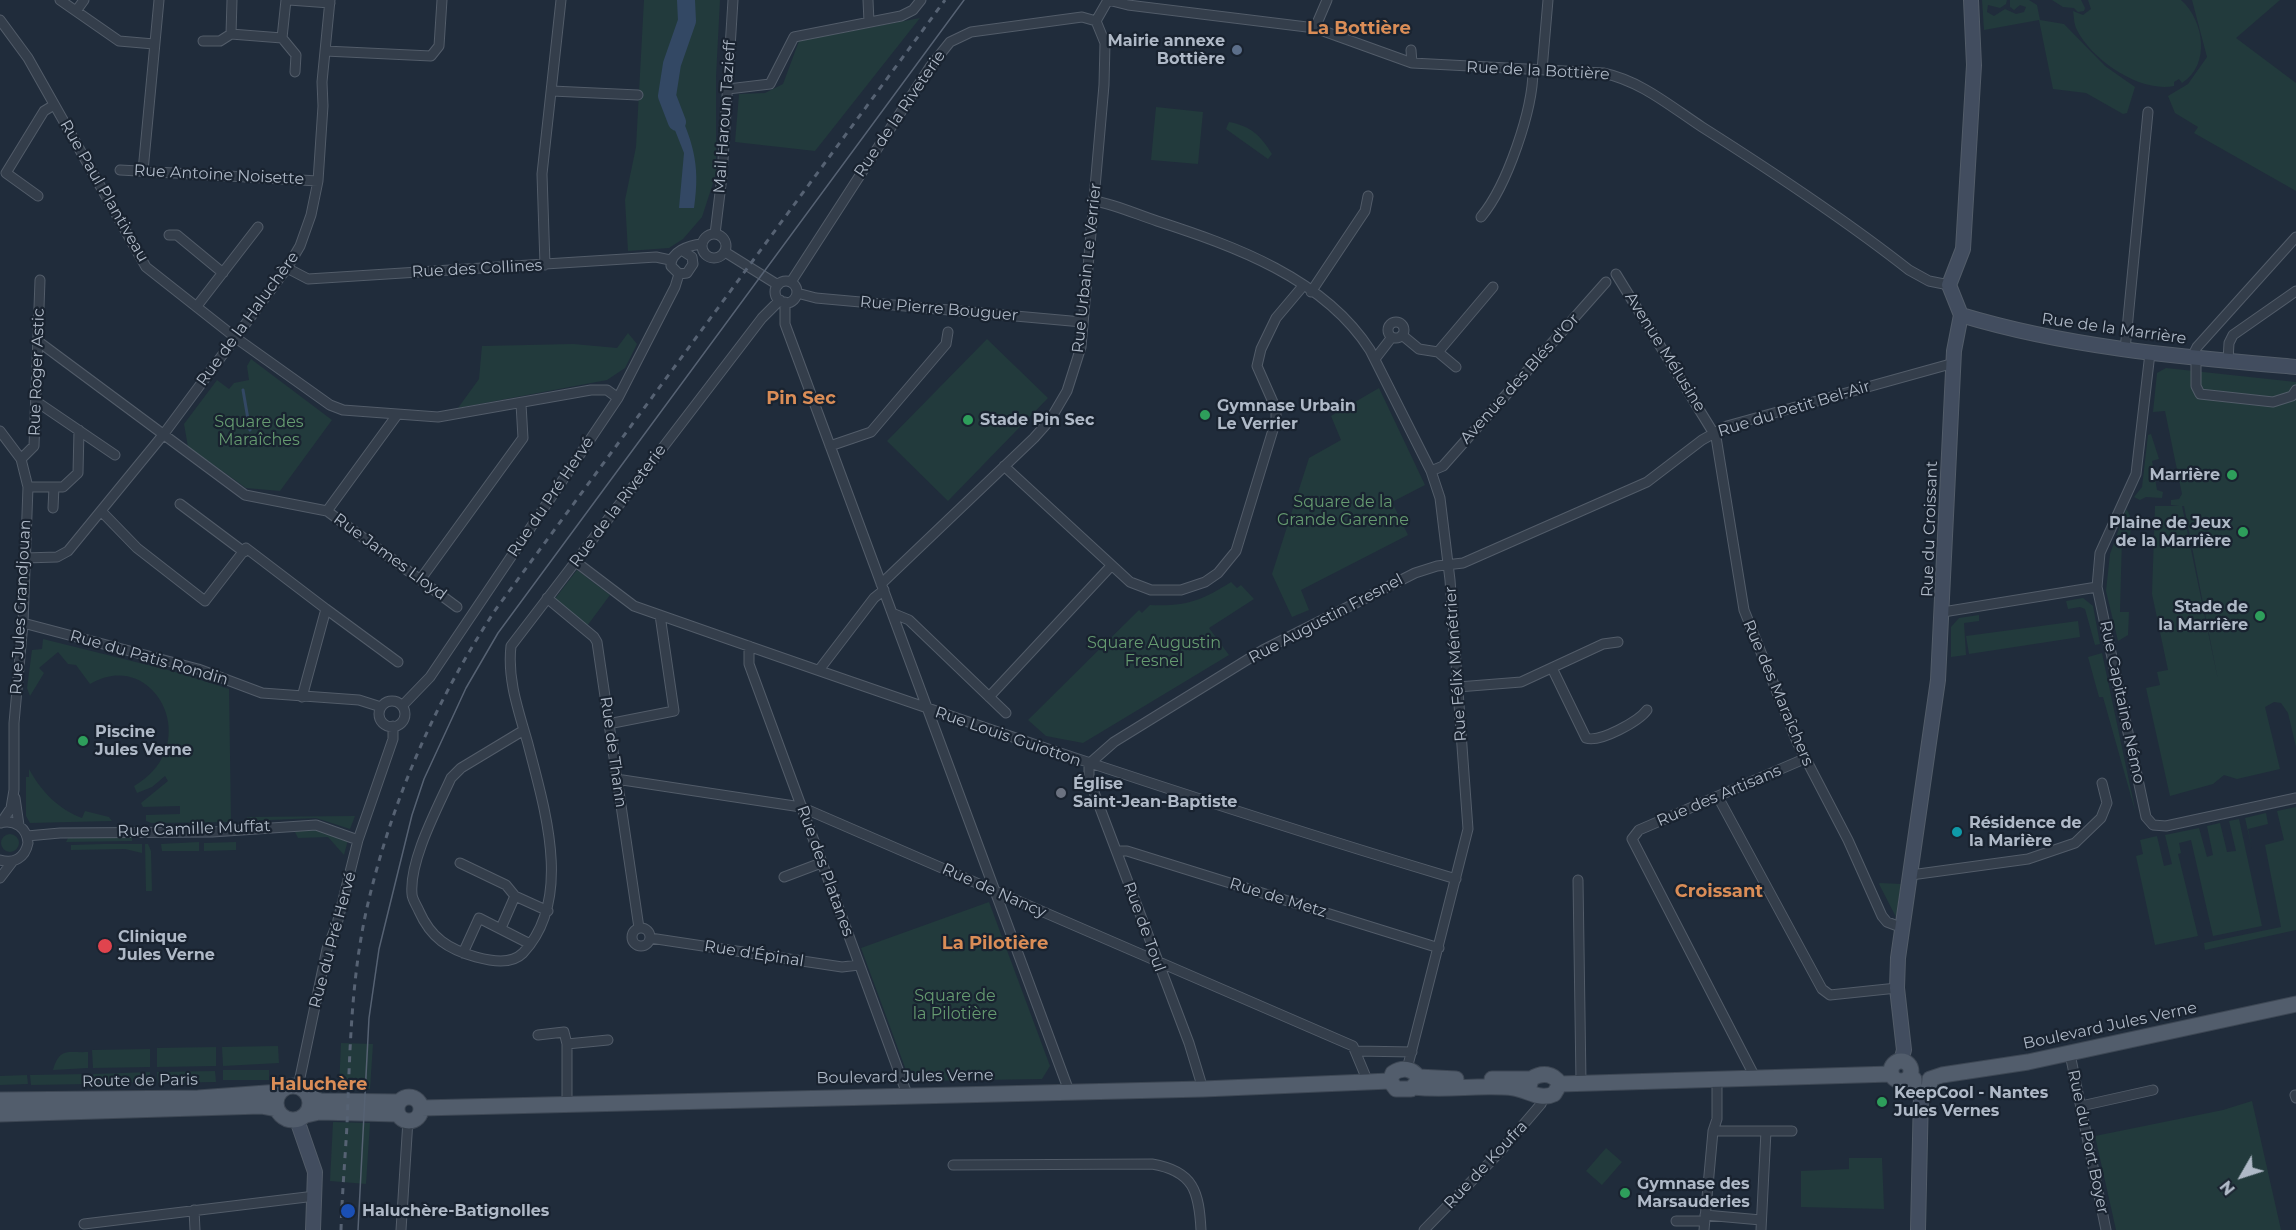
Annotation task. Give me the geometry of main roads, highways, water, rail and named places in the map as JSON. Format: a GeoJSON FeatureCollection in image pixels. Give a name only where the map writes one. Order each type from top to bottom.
{"type":"FeatureCollection","features":[{"type":"Feature","properties":{"kind":"main road","name":"Boulevard Jules Verne"},"geometry":{"type":"LineString","coordinates":[[1915,1083],[1929,1090],[1930,1079],[1942,1075],[2003,1067],[2070,1054],[2296,1004]]}},
{"type":"Feature","properties":{"kind":"main road"},"geometry":{"type":"LineString","coordinates":[[1560,1084],[1891,1074],[1901,1081],[1915,1083],[1909,1067],[1901,1061],[1893,1065],[1891,1074]]}},
{"type":"Feature","properties":{"kind":"main road"},"geometry":{"type":"LineString","coordinates":[[1544,1074],[1552,1076],[1560,1084],[1554,1094],[1535,1089],[1544,1074]]}},
{"type":"Feature","properties":{"kind":"main road","name":"Boulevard Jules Verne"},"geometry":{"type":"LineString","coordinates":[[421,1108],[567,1106],[907,1094],[1203,1089],[1390,1081],[1400,1090],[1413,1078],[1535,1089]]}},
{"type":"Feature","properties":{"kind":"main road"},"geometry":{"type":"LineString","coordinates":[[402,1112],[319,1112],[287,1119],[277,1109],[276,1101],[280,1092],[288,1087],[304,1091],[320,1101],[402,1112],[417,1117],[421,1108],[418,1101],[412,1097],[405,1098],[402,1112]]}},
{"type":"Feature","properties":{"kind":"main road"},"geometry":{"type":"LineString","coordinates":[[302,1117],[310,1106],[304,1091]]}},
{"type":"Feature","properties":{"kind":"main road","name":"Route de Paris"},"geometry":{"type":"LineString","coordinates":[[0,1100],[198,1098],[280,1092]]}},
{"type":"Feature","properties":{"kind":"main road","name":"Route de Paris"},"geometry":{"type":"LineString","coordinates":[[0,1114],[261,1106],[277,1109]]}},
{"type":"Feature","properties":{"kind":"water"},"geometry":{"type":"Polygon","coordinates":[[[663,100],[674,100],[690,140],[696,177],[694,208],[679,208],[684,153],[663,100]]]}},
{"type":"Feature","properties":{"kind":"waterway"},"geometry":{"type":"LineString","coordinates":[[677,122],[667,96],[672,64],[687,21],[686,0]]}},
{"type":"Feature","properties":{"kind":"waterway"},"geometry":{"type":"LineString","coordinates":[[243,390],[249,425]]}},
{"type":"Feature","properties":{"kind":"tram line"},"geometry":{"type":"LineString","coordinates":[[358,1230],[369,1018],[379,949],[412,815],[424,779],[466,688],[498,633],[964,0]]}},
{"type":"Feature","properties":{"kind":"railway"},"geometry":{"type":"LineString","coordinates":[[341,1230],[352,1012],[363,927],[379,860],[391,822],[436,712],[496,609],[945,0]]}},
{"type":"Feature","properties":{"kind":"place","name":"Mairie annexe Bottière"},"geometry":{"type":"Point","coordinates":[1237,50]}},
{"type":"Feature","properties":{"kind":"place","name":"Gymnase Urbain Le Verrier"},"geometry":{"type":"Point","coordinates":[1205,415]}},
{"type":"Feature","properties":{"kind":"place","name":"Stade Pin Sec"},"geometry":{"type":"Point","coordinates":[968,420]}},
{"type":"Feature","properties":{"kind":"place","name":"Marrière"},"geometry":{"type":"Point","coordinates":[2232,475]}},
{"type":"Feature","properties":{"kind":"place","name":"Plaine de Jeux de la Marrière"},"geometry":{"type":"Point","coordinates":[2243,532]}},
{"type":"Feature","properties":{"kind":"place","name":"Stade de la Marrière"},"geometry":{"type":"Point","coordinates":[2260,616]}},
{"type":"Feature","properties":{"kind":"place","name":"Piscine Jules Verne"},"geometry":{"type":"Point","coordinates":[83,741]}},
{"type":"Feature","properties":{"kind":"place","name":"Église Saint-Jean-Baptiste"},"geometry":{"type":"Point","coordinates":[1061,793]}},
{"type":"Feature","properties":{"kind":"place","name":"Résidence de la Marière"},"geometry":{"type":"Point","coordinates":[1957,832]}},
{"type":"Feature","properties":{"kind":"place","name":"Clinique Jules Verne"},"geometry":{"type":"Point","coordinates":[105,946]}},
{"type":"Feature","properties":{"kind":"place","name":"KeepCool - Nantes Jules Vernes"},"geometry":{"type":"Point","coordinates":[1882,1102]}},
{"type":"Feature","properties":{"kind":"place","name":"Gymnase des Marsauderies"},"geometry":{"type":"Point","coordinates":[1625,1193]}},
{"type":"Feature","properties":{"kind":"place","name":"Haluchère-Batignolles"},"geometry":{"type":"Point","coordinates":[348,1211]}},
{"type":"Feature","properties":{"kind":"district","name":"La Bottière"},"geometry":{"type":"Point","coordinates":[1359,29]}},
{"type":"Feature","properties":{"kind":"district","name":"Pin Sec"},"geometry":{"type":"Point","coordinates":[801,399]}},
{"type":"Feature","properties":{"kind":"district","name":"Croissant"},"geometry":{"type":"Point","coordinates":[1719,892]}},
{"type":"Feature","properties":{"kind":"district","name":"La Pilotière"},"geometry":{"type":"Point","coordinates":[995,944]}},
{"type":"Feature","properties":{"kind":"district","name":"Haluchère"},"geometry":{"type":"Point","coordinates":[319,1085]}},
{"type":"Feature","properties":{"kind":"park label","name":"Square des Maraîches"},"geometry":{"type":"Point","coordinates":[259,431]}},
{"type":"Feature","properties":{"kind":"park label","name":"Square de la Grande Garenne"},"geometry":{"type":"Point","coordinates":[1343,511]}},
{"type":"Feature","properties":{"kind":"park label","name":"Square Augustin Fresnel"},"geometry":{"type":"Point","coordinates":[1154,652]}},
{"type":"Feature","properties":{"kind":"park label","name":"Square de la Pilotière"},"geometry":{"type":"Point","coordinates":[955,1005]}}]}
